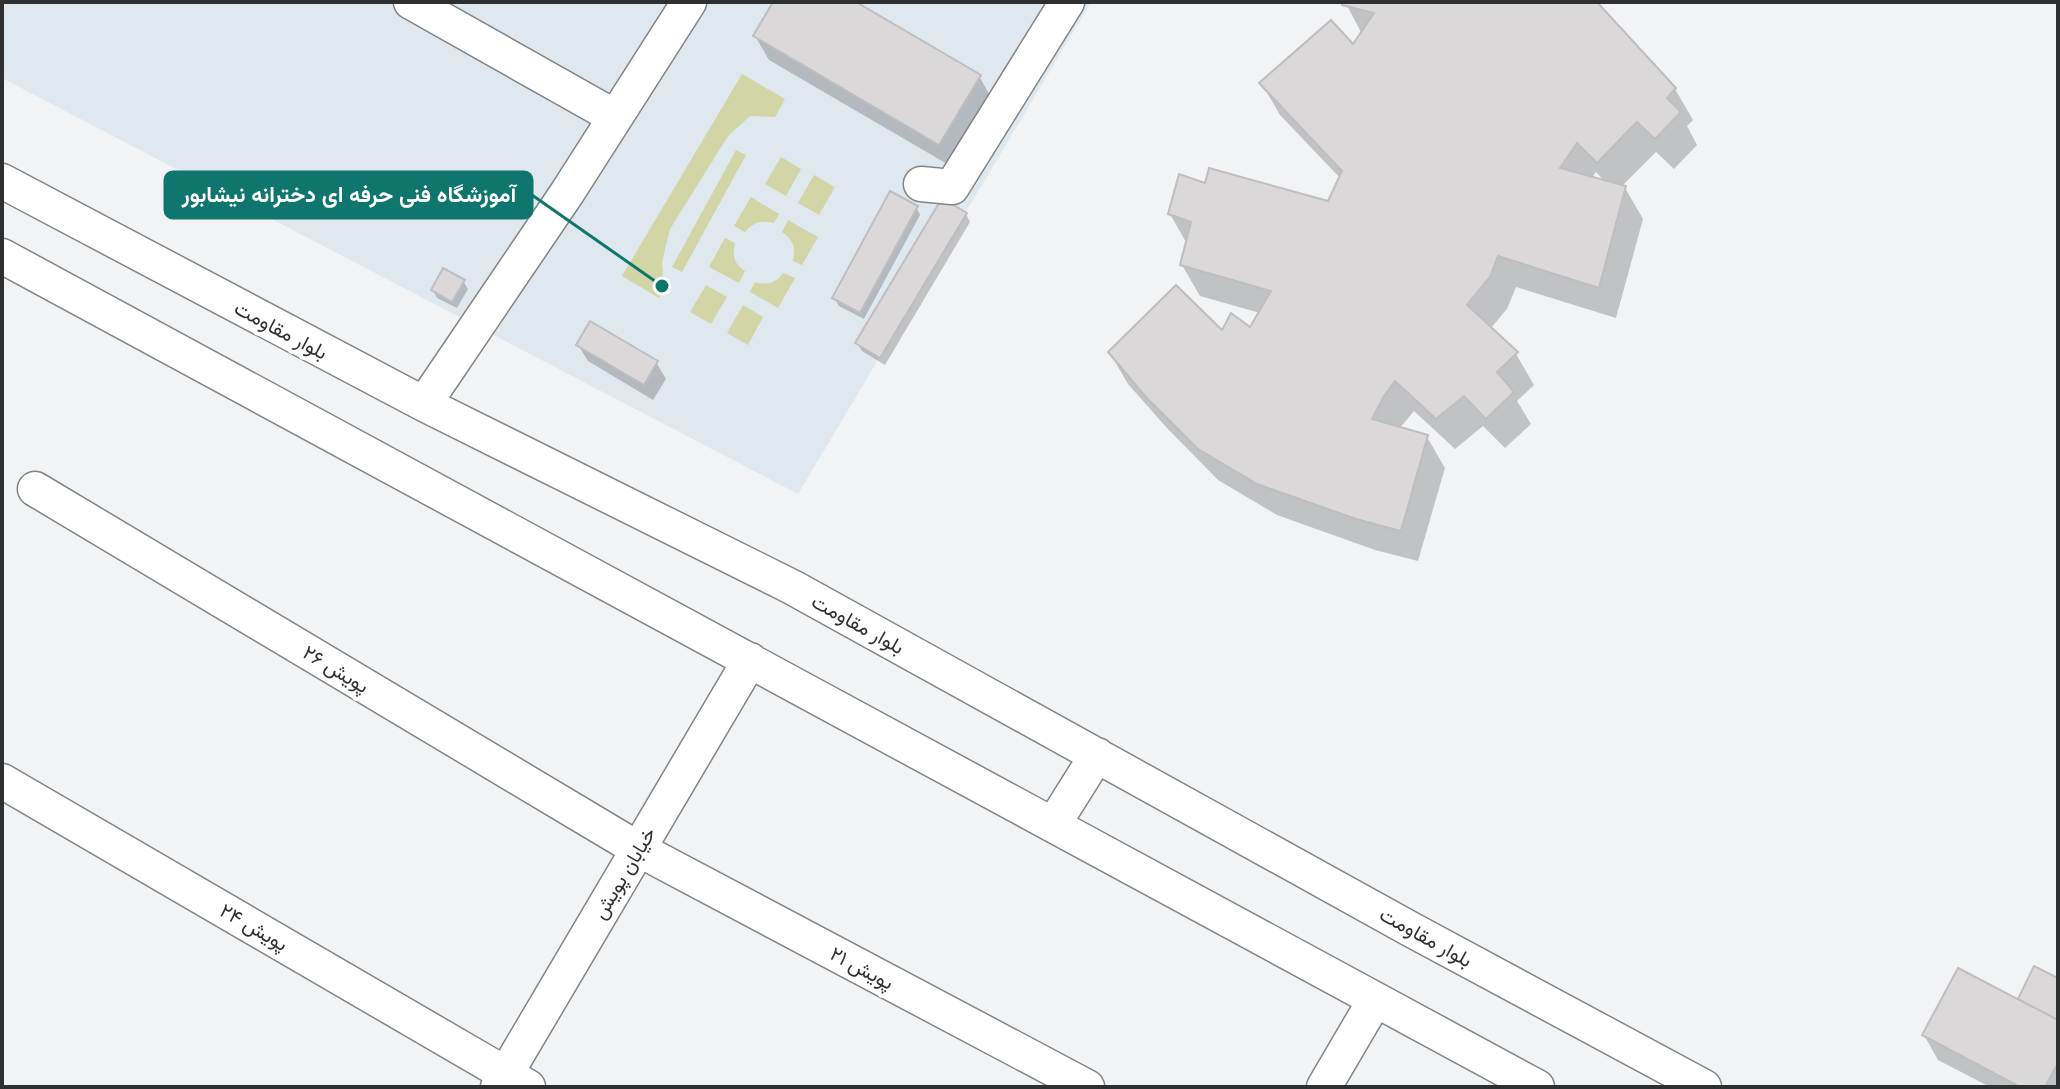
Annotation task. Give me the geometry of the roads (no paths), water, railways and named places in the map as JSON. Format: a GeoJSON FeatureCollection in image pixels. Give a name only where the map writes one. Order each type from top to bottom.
{"type":"FeatureCollection","features":[{"type":"Feature","properties":{"kind":"street"},"geometry":{"type":"LineString","coordinates":[[411,2],[615,117]]}},
{"type":"Feature","properties":{"kind":"street"},"geometry":{"type":"LineString","coordinates":[[424,404],[567,193],[689,2]]}},
{"type":"Feature","properties":{"kind":"street"},"geometry":{"type":"LineString","coordinates":[[921,184],[952,187],[1067,2]]}},
{"type":"Feature","properties":{"kind":"street","name":"بلوار مقاومت"},"geometry":{"type":"LineString","coordinates":[[2,181],[424,404],[792,587],[1704,1087]]}},
{"type":"Feature","properties":{"kind":"street"},"geometry":{"type":"LineString","coordinates":[[2,256],[1537,1087]]}},
{"type":"Feature","properties":{"kind":"street","name":"پویش ۲۶"},"geometry":{"type":"LineString","coordinates":[[35,489],[638,849]]}},
{"type":"Feature","properties":{"kind":"street","name":"خیابان پویش"},"geometry":{"type":"LineString","coordinates":[[511,1083],[638,849],[750,660]]}},
{"type":"Feature","properties":{"kind":"street"},"geometry":{"type":"LineString","coordinates":[[1053,825],[1097,755]]}},
{"type":"Feature","properties":{"kind":"street","name":"پویش ۲۴"},"geometry":{"type":"LineString","coordinates":[[2,781],[511,1083]]}},
{"type":"Feature","properties":{"kind":"street","name":"پویش ۲۱"},"geometry":{"type":"LineString","coordinates":[[638,849],[1087,1087]]}},
{"type":"Feature","properties":{"kind":"street"},"geometry":{"type":"LineString","coordinates":[[1324,1087],[1375,1000]]}},
{"type":"Feature","properties":{"kind":"place","name":"آموزشگاه فنی حرفه ای دخترانه نیشابور"},"geometry":{"type":"Point","coordinates":[662,286]}}]}
